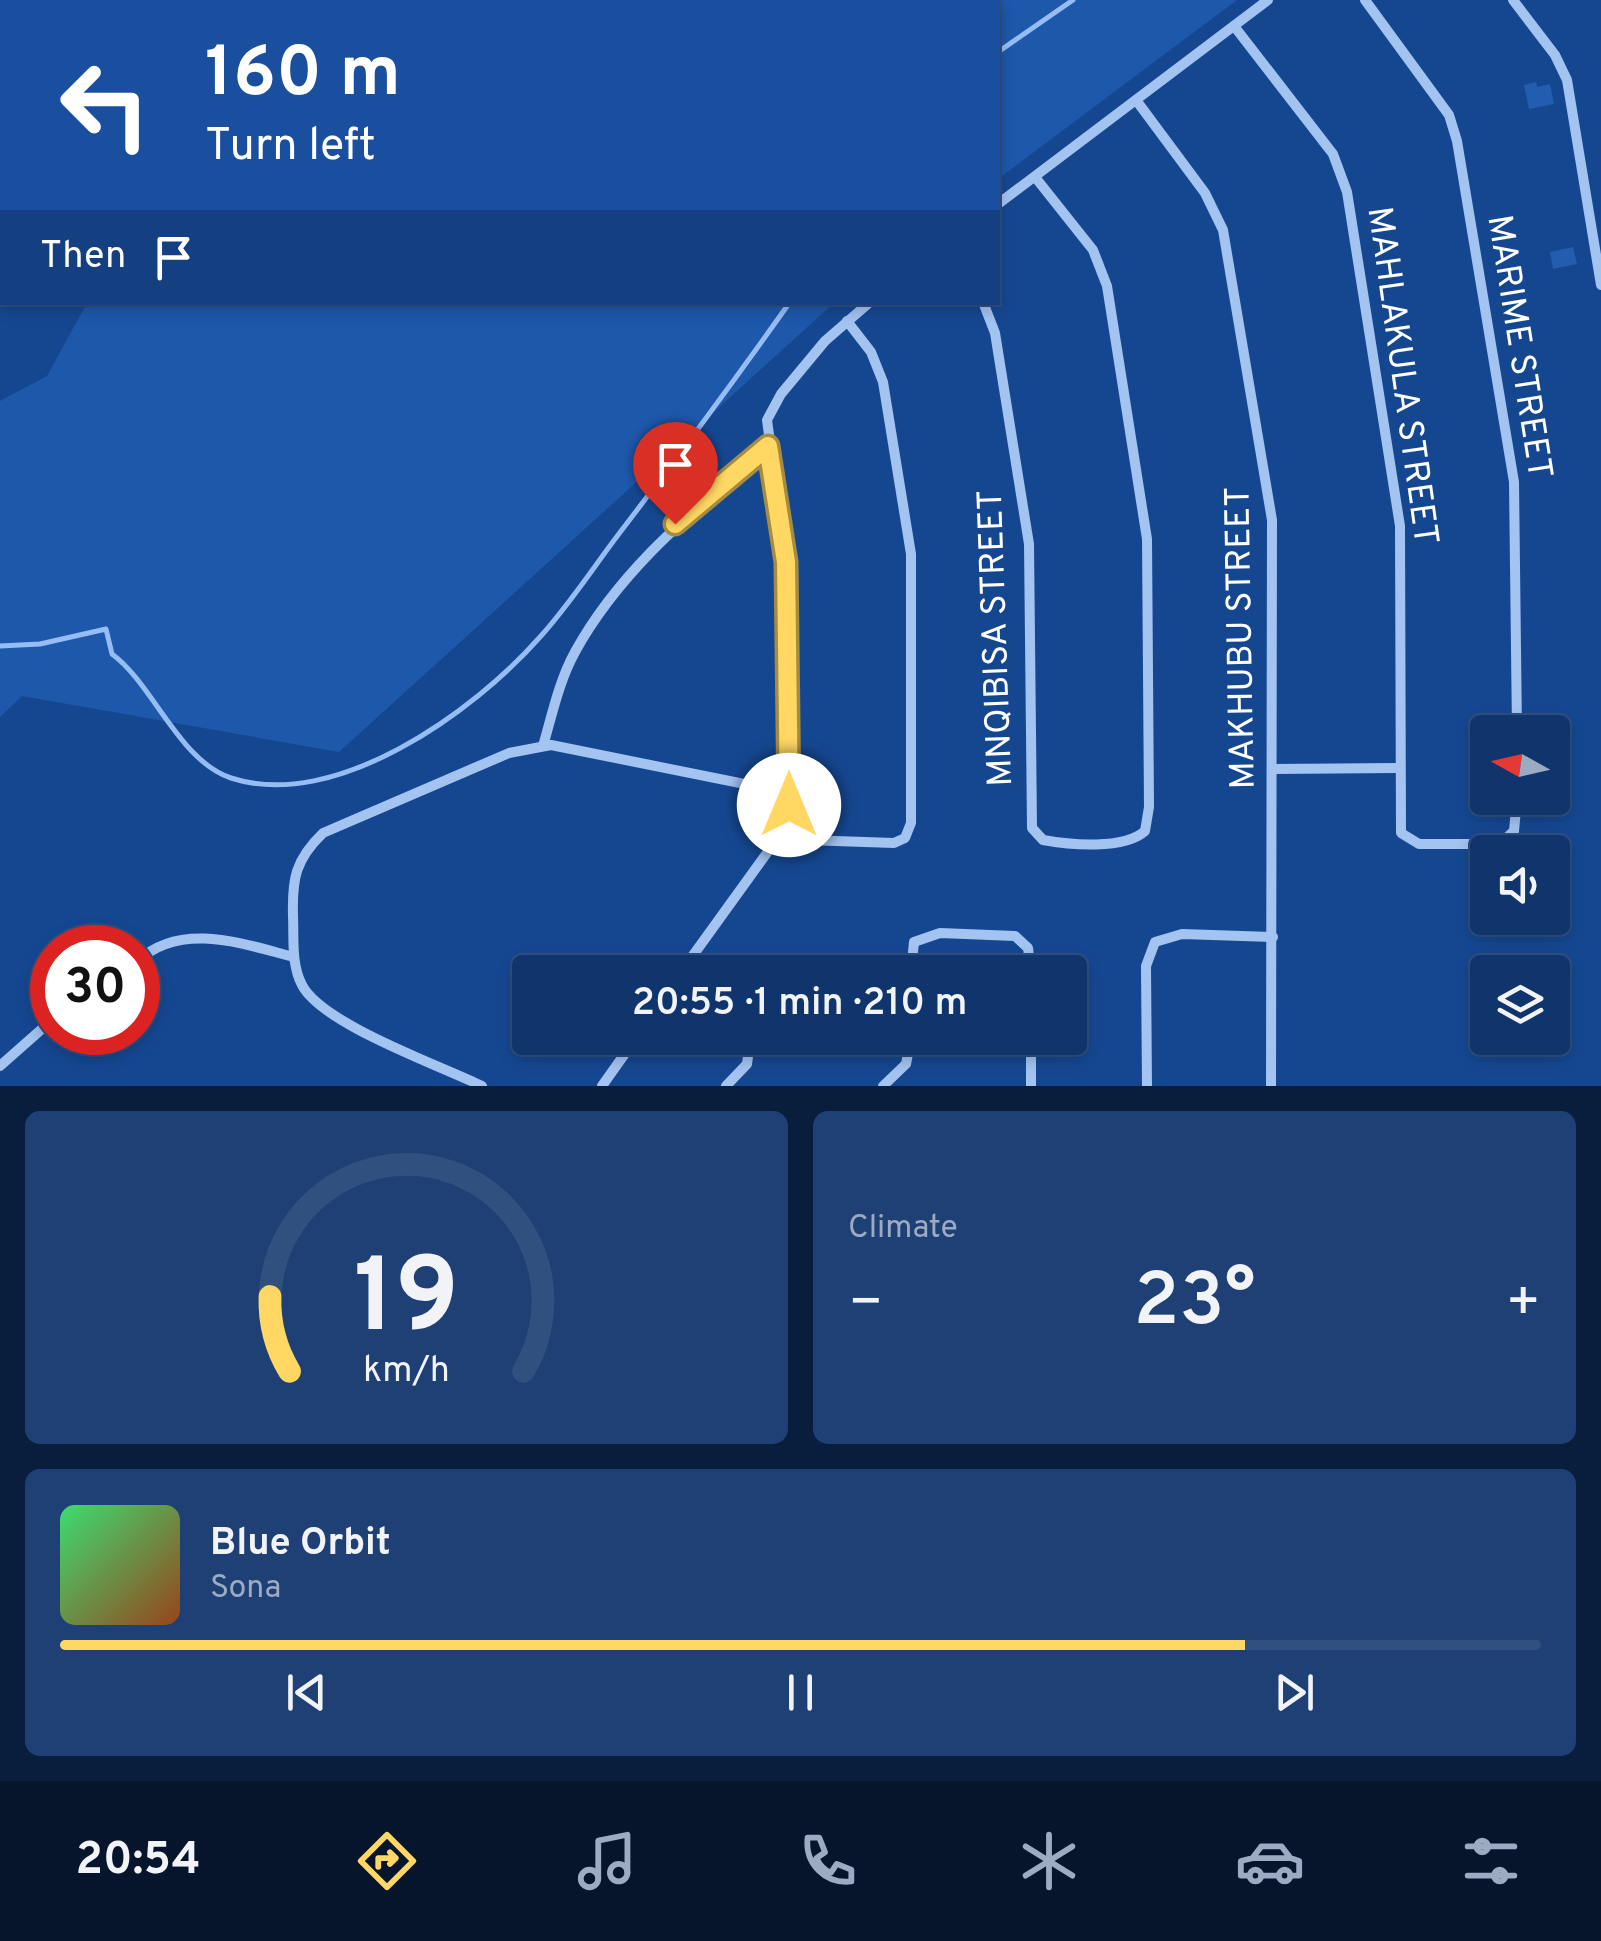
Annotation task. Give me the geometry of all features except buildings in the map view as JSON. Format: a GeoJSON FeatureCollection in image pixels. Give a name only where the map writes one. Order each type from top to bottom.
{"type":"FeatureCollection","features":[{"type":"Feature","properties":{"kind":"street"},"geometry":{"type":"LineString","coordinates":[[1000,202],[1268,0]]}},
{"type":"Feature","properties":{"kind":"street","name":"MARIME STREET"},"geometry":{"type":"LineString","coordinates":[[1365,0],[1450,115],[1457,141],[1514,482],[1517,715]]}},
{"type":"Feature","properties":{"kind":"street"},"geometry":{"type":"LineString","coordinates":[[1513,0],[1556,55],[1566,80],[1601,286]]}},
{"type":"Feature","properties":{"kind":"street","name":"MAHLAKULA STREET"},"geometry":{"type":"LineString","coordinates":[[1234,26],[1333,154],[1347,192],[1400,526],[1398,768]]}},
{"type":"Feature","properties":{"kind":"street","name":"MAKHUBU STREET"},"geometry":{"type":"LineString","coordinates":[[1136,100],[1205,193],[1228,252],[1271,508],[1271,1086]]}},
{"type":"Feature","properties":{"kind":"street","name":"MNQIBISA STREET"},"geometry":{"type":"LineString","coordinates":[[984,305],[995,333],[1029,544],[1030,816],[1036,835],[1055,843],[1127,842],[1140,836],[1148,824],[1149,567],[1144,499],[1104,270],[1035,176]]}},
{"type":"Feature","properties":{"kind":"street"},"geometry":{"type":"LineString","coordinates":[[693,955],[777,839],[787,816],[786,562],[768,446],[768,420],[780,394],[866,305]]}},
{"type":"Feature","properties":{"kind":"street"},"geometry":{"type":"LineString","coordinates":[[777,839],[894,843],[905,838],[911,823],[909,536],[878,366],[847,321]]}},
{"type":"Feature","properties":{"kind":"street"},"geometry":{"type":"LineString","coordinates":[[543,746],[574,654],[603,608],[675,524],[768,446]]}},
{"type":"Feature","properties":{"kind":"street"},"geometry":{"type":"LineString","coordinates":[[482,1086],[350,1025],[314,1003],[300,982],[294,957],[294,874],[301,856],[323,833],[509,753],[543,746],[569,747],[789,792]]}},
{"type":"Feature","properties":{"kind":"street"},"geometry":{"type":"LineString","coordinates":[[1274,770],[1398,768],[1401,833],[1418,844],[1504,842],[1516,825],[1516,815]]}},
{"type":"Feature","properties":{"kind":"street"},"geometry":{"type":"LineString","coordinates":[[913,955],[914,942],[928,934],[1015,936],[1028,948],[1029,955]]}},
{"type":"Feature","properties":{"kind":"street"},"geometry":{"type":"LineString","coordinates":[[1147,1086],[1146,966],[1155,942],[1182,934],[1273,937]]}},
{"type":"Feature","properties":{"kind":"street"},"geometry":{"type":"LineString","coordinates":[[160,944],[180,939],[229,941],[294,957]]}},
{"type":"Feature","properties":{"kind":"street"},"geometry":{"type":"LineString","coordinates":[[0,1066],[30,1039]]}},
{"type":"Feature","properties":{"kind":"street"},"geometry":{"type":"LineString","coordinates":[[602,1086],[624,1055]]}},
{"type":"Feature","properties":{"kind":"street"},"geometry":{"type":"LineString","coordinates":[[726,1086],[749,1055]]}},
{"type":"Feature","properties":{"kind":"street"},"geometry":{"type":"LineString","coordinates":[[883,1086],[906,1064],[908,1055]]}},
{"type":"Feature","properties":{"kind":"street"},"geometry":{"type":"LineString","coordinates":[[1030,1086],[1031,1055]]}},
{"type":"Feature","properties":{"kind":"shaded area"},"geometry":{"type":"Polygon","coordinates":[[[1000,0],[1237,0],[1000,178],[1000,0]]]}},
{"type":"Feature","properties":{"kind":"shaded area"},"geometry":{"type":"Polygon","coordinates":[[[85,305],[832,305],[339,752],[22,696],[0,717],[0,401],[47,376],[85,305]]]}},
{"type":"Feature","properties":{"kind":"waterway"},"geometry":{"type":"LineString","coordinates":[[1000,51],[1073,0]]}},
{"type":"Feature","properties":{"kind":"waterway"},"geometry":{"type":"LineString","coordinates":[[0,646],[40,644],[106,629],[112,654],[141,684],[181,739],[213,769],[231,778],[271,785],[314,781],[357,768],[441,724],[512,666],[540,637],[788,305]]}},
{"type":"Feature","properties":{"kind":"route"},"geometry":{"type":"LineString","coordinates":[[675,524],[768,446],[786,562],[789,805]]}}]}
